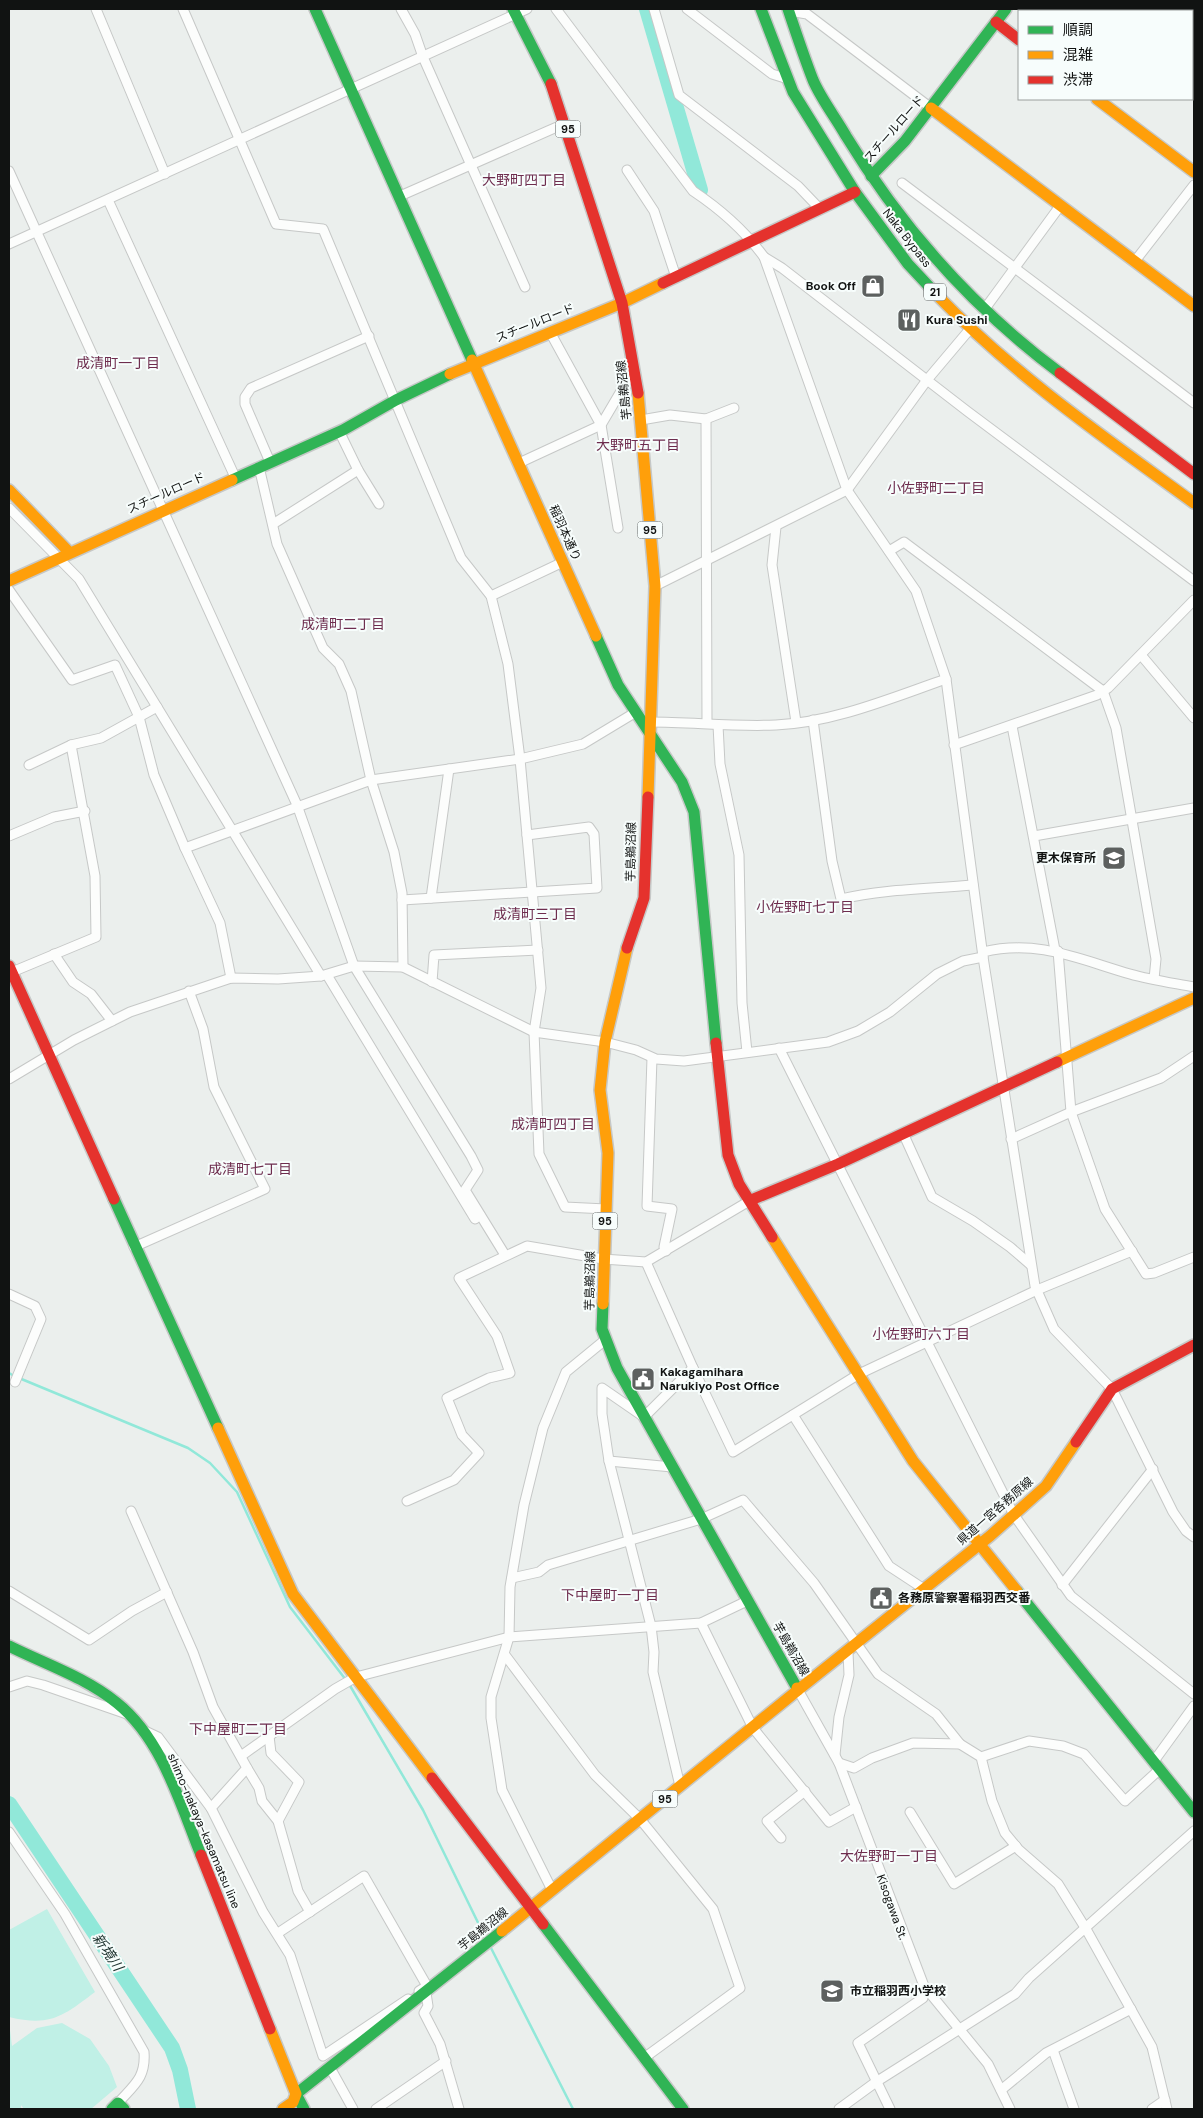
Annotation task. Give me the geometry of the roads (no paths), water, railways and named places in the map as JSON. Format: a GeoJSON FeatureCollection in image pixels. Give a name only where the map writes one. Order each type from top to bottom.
{"type":"FeatureCollection","features":[{"type":"Feature","properties":{"kind":"main road","name":"稲羽本通り"},"geometry":{"type":"LineString","coordinates":[[315,9],[475,362],[618,685],[636,712],[649,727],[682,782],[694,812],[728,1155],[739,1184],[751,1200],[913,1461],[1194,1812]]}},
{"type":"Feature","properties":{"kind":"main road","name":"Naka Bypass"},"geometry":{"type":"LineString","coordinates":[[761,9],[793,92],[855,192],[908,264],[970,329],[1043,392],[1194,503]]}},
{"type":"Feature","properties":{"kind":"main road","name":"スチールロード"},"geometry":{"type":"LineString","coordinates":[[9,581],[259,466],[339,432],[396,400],[475,362],[622,303],[855,192],[886,163],[931,108],[1006,9]]}},
{"type":"Feature","properties":{"kind":"main road","name":"Naka Bypass"},"geometry":{"type":"LineString","coordinates":[[789,10],[814,82],[871,176],[929,252],[984,310],[1022,344],[1194,474]]}},
{"type":"Feature","properties":{"kind":"main road","name":"芋島鵜沼線"},"geometry":{"type":"LineString","coordinates":[[296,2094],[488,1943],[798,1690],[644,1417],[605,1340],[602,1329],[608,1153],[600,1090],[605,1042],[622,965],[644,898],[655,586],[636,367],[622,303],[566,123],[543,65],[514,12]]}},
{"type":"Feature","properties":{"kind":"main road"},"geometry":{"type":"LineString","coordinates":[[996,22],[1018,39]]}},
{"type":"Feature","properties":{"kind":"main road"},"geometry":{"type":"LineString","coordinates":[[1098,100],[1194,172]]}},
{"type":"Feature","properties":{"kind":"main road"},"geometry":{"type":"LineString","coordinates":[[931,108],[1194,306]]}},
{"type":"Feature","properties":{"kind":"main road"},"geometry":{"type":"LineString","coordinates":[[9,490],[69,552]]}},
{"type":"Feature","properties":{"kind":"main road"},"geometry":{"type":"LineString","coordinates":[[636,712],[644,711],[650,707]]}},
{"type":"Feature","properties":{"kind":"main road"},"geometry":{"type":"LineString","coordinates":[[10,969],[293,1594],[683,2109]]}},
{"type":"Feature","properties":{"kind":"main road"},"geometry":{"type":"LineString","coordinates":[[751,1200],[838,1164],[1194,998]]}},
{"type":"Feature","properties":{"kind":"main road","name":"県道一宮各務原線"},"geometry":{"type":"LineString","coordinates":[[798,1690],[980,1543],[1046,1486],[1112,1389],[1120,1383],[1194,1345]]}},
{"type":"Feature","properties":{"kind":"main road","name":"shimo-nakaya-kasamatsu line"},"geometry":{"type":"LineString","coordinates":[[9,1646],[113,1698],[132,1715],[143,1729],[176,1796],[223,1906],[296,2094]]}},
{"type":"Feature","properties":{"kind":"main road"},"geometry":{"type":"LineString","coordinates":[[296,2094],[305,2108]]}},
{"type":"Feature","properties":{"kind":"main road"},"geometry":{"type":"LineString","coordinates":[[283,2109],[292,2102],[296,2094]]}},
{"type":"Feature","properties":{"kind":"street"},"geometry":{"type":"LineString","coordinates":[[96,9],[165,174]]}},
{"type":"Feature","properties":{"kind":"street"},"geometry":{"type":"LineString","coordinates":[[183,9],[276,224],[323,229],[461,558],[491,596],[508,664],[520,758],[538,950],[541,988],[534,1032],[538,1154],[565,1207],[606,1210]]}},
{"type":"Feature","properties":{"kind":"street"},"geometry":{"type":"LineString","coordinates":[[401,9],[415,34],[423,57],[525,287]]}},
{"type":"Feature","properties":{"kind":"street"},"geometry":{"type":"LineString","coordinates":[[9,244],[240,138],[352,90],[514,12],[527,9]]}},
{"type":"Feature","properties":{"kind":"street"},"geometry":{"type":"LineString","coordinates":[[556,9],[693,191],[711,202],[753,242],[764,257],[847,490],[916,591],[946,679],[1002,1086],[1036,1290],[1054,1328],[1112,1389],[1174,1512],[1186,1531],[1194,1537]]}},
{"type":"Feature","properties":{"kind":"street"},"geometry":{"type":"LineString","coordinates":[[654,9],[679,96],[798,186],[820,209]]}},
{"type":"Feature","properties":{"kind":"street"},"geometry":{"type":"LineString","coordinates":[[688,9],[772,74],[788,79]]}},
{"type":"Feature","properties":{"kind":"street"},"geometry":{"type":"LineString","coordinates":[[789,10],[807,14],[931,108]]}},
{"type":"Feature","properties":{"kind":"street"},"geometry":{"type":"LineString","coordinates":[[400,196],[566,123]]}},
{"type":"Feature","properties":{"kind":"street"},"geometry":{"type":"LineString","coordinates":[[627,170],[654,212],[676,277]]}},
{"type":"Feature","properties":{"kind":"street"},"geometry":{"type":"LineString","coordinates":[[9,171],[297,806],[354,966],[471,1156],[478,1170],[465,1190],[505,1255]]}},
{"type":"Feature","properties":{"kind":"street"},"geometry":{"type":"LineString","coordinates":[[902,183],[1194,403]]}},
{"type":"Feature","properties":{"kind":"street"},"geometry":{"type":"LineString","coordinates":[[1135,261],[1194,185]]}},
{"type":"Feature","properties":{"kind":"street"},"geometry":{"type":"LineString","coordinates":[[108,200],[235,477]]}},
{"type":"Feature","properties":{"kind":"street"},"geometry":{"type":"LineString","coordinates":[[984,310],[1060,206]]}},
{"type":"Feature","properties":{"kind":"street"},"geometry":{"type":"LineString","coordinates":[[764,257],[782,268],[1194,581]]}},
{"type":"Feature","properties":{"kind":"street"},"geometry":{"type":"LineString","coordinates":[[655,586],[847,490],[927,380],[970,329]]}},
{"type":"Feature","properties":{"kind":"street"},"geometry":{"type":"LineString","coordinates":[[550,332],[601,425],[618,528]]}},
{"type":"Feature","properties":{"kind":"street"},"geometry":{"type":"LineString","coordinates":[[270,462],[245,404],[245,397],[251,388],[369,336]]}},
{"type":"Feature","properties":{"kind":"street"},"geometry":{"type":"LineString","coordinates":[[519,463],[601,425],[636,367]]}},
{"type":"Feature","properties":{"kind":"street"},"geometry":{"type":"LineString","coordinates":[[641,420],[670,415],[706,419],[734,408]]}},
{"type":"Feature","properties":{"kind":"street"},"geometry":{"type":"LineString","coordinates":[[706,419],[706,723]]}},
{"type":"Feature","properties":{"kind":"street"},"geometry":{"type":"LineString","coordinates":[[339,432],[358,470],[379,504]]}},
{"type":"Feature","properties":{"kind":"street"},"geometry":{"type":"LineString","coordinates":[[259,466],[278,544],[323,648],[339,664],[351,691],[371,780],[394,852],[402,900],[403,968]]}},
{"type":"Feature","properties":{"kind":"street"},"geometry":{"type":"LineString","coordinates":[[273,524],[358,470]]}},
{"type":"Feature","properties":{"kind":"street"},"geometry":{"type":"LineString","coordinates":[[9,508],[79,579],[233,831],[475,1219],[480,1215]]}},
{"type":"Feature","properties":{"kind":"street"},"geometry":{"type":"LineString","coordinates":[[776,527],[772,565],[796,722]]}},
{"type":"Feature","properties":{"kind":"street"},"geometry":{"type":"LineString","coordinates":[[888,551],[904,542],[1103,691],[1116,728],[1130,819],[1156,959],[1154,979]]}},
{"type":"Feature","properties":{"kind":"street"},"geometry":{"type":"LineString","coordinates":[[491,596],[563,562]]}},
{"type":"Feature","properties":{"kind":"street"},"geometry":{"type":"LineString","coordinates":[[9,590],[72,680],[115,665],[139,717],[154,775],[220,923],[231,978]]}},
{"type":"Feature","properties":{"kind":"street"},"geometry":{"type":"LineString","coordinates":[[954,745],[1012,726],[1103,691],[1194,600]]}},
{"type":"Feature","properties":{"kind":"street"},"geometry":{"type":"LineString","coordinates":[[1141,655],[1194,718]]}},
{"type":"Feature","properties":{"kind":"street"},"geometry":{"type":"LineString","coordinates":[[649,727],[706,723],[777,725],[813,720],[852,712],[946,679]]}},
{"type":"Feature","properties":{"kind":"street"},"geometry":{"type":"LineString","coordinates":[[29,764],[71,745],[101,738],[157,707]]}},
{"type":"Feature","properties":{"kind":"street"},"geometry":{"type":"LineString","coordinates":[[185,848],[371,780],[520,758],[582,744],[636,712]]}},
{"type":"Feature","properties":{"kind":"street"},"geometry":{"type":"LineString","coordinates":[[813,720],[832,861],[840,899],[874,891],[910,891],[973,885]]}},
{"type":"Feature","properties":{"kind":"street"},"geometry":{"type":"LineString","coordinates":[[718,724],[720,764],[739,856],[742,1003],[747,1052]]}},
{"type":"Feature","properties":{"kind":"street"},"geometry":{"type":"LineString","coordinates":[[1012,726],[1056,951],[1067,1057],[1070,1112],[1105,1209],[1146,1274],[1154,1273],[1194,1257]]}},
{"type":"Feature","properties":{"kind":"street"},"geometry":{"type":"LineString","coordinates":[[10,969],[96,937],[95,876],[85,811],[74,767],[71,745]]}},
{"type":"Feature","properties":{"kind":"street"},"geometry":{"type":"LineString","coordinates":[[431,898],[449,769]]}},
{"type":"Feature","properties":{"kind":"street"},"geometry":{"type":"LineString","coordinates":[[1034,836],[1194,808]]}},
{"type":"Feature","properties":{"kind":"street"},"geometry":{"type":"LineString","coordinates":[[9,836],[54,817],[85,811]]}},
{"type":"Feature","properties":{"kind":"street"},"geometry":{"type":"LineString","coordinates":[[402,900],[598,888],[594,834],[589,828],[527,835]]}},
{"type":"Feature","properties":{"kind":"street"},"geometry":{"type":"LineString","coordinates":[[9,1079],[74,1040],[130,1012],[189,991],[231,978],[278,979],[323,975],[354,966],[403,968],[534,1032],[605,1042],[636,1050],[652,1058],[684,1061],[717,1055],[828,1042],[858,1030],[890,1012],[937,974],[963,961],[1005,947],[1056,951],[1154,979],[1194,987]]}},
{"type":"Feature","properties":{"kind":"street"},"geometry":{"type":"LineString","coordinates":[[432,982],[434,955],[538,950]]}},
{"type":"Feature","properties":{"kind":"street"},"geometry":{"type":"LineString","coordinates":[[54,954],[73,982],[91,994],[112,1022]]}},
{"type":"Feature","properties":{"kind":"street"},"geometry":{"type":"LineString","coordinates":[[134,1246],[265,1189],[214,1087],[203,1029],[189,991]]}},
{"type":"Feature","properties":{"kind":"street"},"geometry":{"type":"LineString","coordinates":[[779,1048],[1014,1515],[1071,1596],[1194,1694]]}},
{"type":"Feature","properties":{"kind":"street"},"geometry":{"type":"LineString","coordinates":[[1011,1139],[1070,1112],[1161,1078],[1194,1056]]}},
{"type":"Feature","properties":{"kind":"street"},"geometry":{"type":"LineString","coordinates":[[652,1058],[647,1206],[672,1209],[664,1247],[666,1251]]}},
{"type":"Feature","properties":{"kind":"street"},"geometry":{"type":"LineString","coordinates":[[903,1133],[932,1197],[980,1226],[1031,1264]]}},
{"type":"Feature","properties":{"kind":"street"},"geometry":{"type":"LineString","coordinates":[[407,1500],[454,1480],[479,1453],[462,1435],[447,1398],[489,1378],[510,1373],[497,1336],[459,1278],[527,1246],[603,1258],[646,1262],[751,1200]]}},
{"type":"Feature","properties":{"kind":"street"},"geometry":{"type":"LineString","coordinates":[[646,1262],[693,1368],[734,1452],[859,1374],[1036,1290],[1132,1251]]}},
{"type":"Feature","properties":{"kind":"street"},"geometry":{"type":"LineString","coordinates":[[9,1294],[35,1306],[41,1319],[16,1378]]}},
{"type":"Feature","properties":{"kind":"street"},"geometry":{"type":"LineString","coordinates":[[552,1890],[502,1790],[491,1718],[491,1697],[509,1638],[512,1578],[524,1504],[543,1428],[566,1372],[605,1340]]}},
{"type":"Feature","properties":{"kind":"street"},"geometry":{"type":"LineString","coordinates":[[680,1786],[653,1672],[654,1652],[651,1626],[610,1461],[602,1414],[602,1388],[644,1417],[693,1368]]}},
{"type":"Feature","properties":{"kind":"street"},"geometry":{"type":"LineString","coordinates":[[793,1415],[889,1566],[924,1589]]}},
{"type":"Feature","properties":{"kind":"street"},"geometry":{"type":"LineString","coordinates":[[610,1461],[672,1467]]}},
{"type":"Feature","properties":{"kind":"street"},"geometry":{"type":"LineString","coordinates":[[1062,1584],[1153,1469]]}},
{"type":"Feature","properties":{"kind":"street"},"geometry":{"type":"LineString","coordinates":[[512,1578],[539,1572],[548,1565],[701,1519],[742,1500],[814,1583],[852,1648],[878,1674],[936,1714],[960,1744],[980,1757],[992,1800],[1006,1833],[1016,1846],[1058,1884],[1086,1928],[1152,2048],[1166,2105],[1152,2109]]}},
{"type":"Feature","properties":{"kind":"street"},"geometry":{"type":"LineString","coordinates":[[131,1511],[193,1652],[213,1707],[259,1788],[262,1801],[278,1821],[298,1892],[310,1912]]}},
{"type":"Feature","properties":{"kind":"street"},"geometry":{"type":"LineString","coordinates":[[9,1591],[89,1640],[132,1611],[167,1592]]}},
{"type":"Feature","properties":{"kind":"street"},"geometry":{"type":"LineString","coordinates":[[241,1756],[344,1683],[356,1677],[509,1638],[701,1623],[747,1601]]}},
{"type":"Feature","properties":{"kind":"street"},"geometry":{"type":"LineString","coordinates":[[701,1623],[753,1728],[829,1822],[856,1807]]}},
{"type":"Feature","properties":{"kind":"street"},"geometry":{"type":"LineString","coordinates":[[852,1648],[849,1675],[839,1716],[837,1759],[854,1768],[881,1754],[913,1743],[960,1744]]}},
{"type":"Feature","properties":{"kind":"street"},"geometry":{"type":"LineString","coordinates":[[504,1655],[595,1776],[640,1819],[713,1910],[740,1988],[644,2058]]}},
{"type":"Feature","properties":{"kind":"street"},"geometry":{"type":"LineString","coordinates":[[9,1687],[26,1681],[132,1715]]}},
{"type":"Feature","properties":{"kind":"street","name":"Kisogawa St."},"geometry":{"type":"LineString","coordinates":[[798,1690],[837,1759],[924,1986],[958,2030],[988,2064],[1010,2109]]}},
{"type":"Feature","properties":{"kind":"street"},"geometry":{"type":"LineString","coordinates":[[980,1757],[1029,1741],[1063,1746],[1084,1754],[1125,1801],[1157,1765],[1194,1706]]}},
{"type":"Feature","properties":{"kind":"street"},"geometry":{"type":"LineString","coordinates":[[143,1729],[158,1736],[211,1808],[263,1912],[278,1933],[290,1955],[324,2056],[427,1990]]}},
{"type":"Feature","properties":{"kind":"street"},"geometry":{"type":"LineString","coordinates":[[269,1736],[271,1753],[299,1782],[278,1821]]}},
{"type":"Feature","properties":{"kind":"street"},"geometry":{"type":"LineString","coordinates":[[211,1808],[247,1768]]}},
{"type":"Feature","properties":{"kind":"street"},"geometry":{"type":"LineString","coordinates":[[781,1838],[767,1821],[805,1791]]}},
{"type":"Feature","properties":{"kind":"street"},"geometry":{"type":"LineString","coordinates":[[910,1812],[954,1884],[1016,1846]]}},
{"type":"Feature","properties":{"kind":"street"},"geometry":{"type":"LineString","coordinates":[[839,2109],[876,2082],[1015,1994],[1029,1978],[1194,1831]]}},
{"type":"Feature","properties":{"kind":"street"},"geometry":{"type":"LineString","coordinates":[[9,1832],[64,1914],[144,2052],[145,2068],[118,2107]]}},
{"type":"Feature","properties":{"kind":"street"},"geometry":{"type":"LineString","coordinates":[[278,1933],[364,1876],[427,1990],[428,2006],[424,2013],[446,2061],[459,2109]]}},
{"type":"Feature","properties":{"kind":"street"},"geometry":{"type":"LineString","coordinates":[[890,2109],[858,2043],[923,1998],[924,1986]]}},
{"type":"Feature","properties":{"kind":"street"},"geometry":{"type":"LineString","coordinates":[[1001,2090],[1053,2050],[1130,2009]]}},
{"type":"Feature","properties":{"kind":"street"},"geometry":{"type":"LineString","coordinates":[[1053,2050],[1074,2109]]}},
{"type":"Feature","properties":{"kind":"street"},"geometry":{"type":"LineString","coordinates":[[376,2109],[446,2061]]}},
{"type":"Feature","properties":{"kind":"street"},"geometry":{"type":"LineString","coordinates":[[333,2073],[353,2109]]}},
{"type":"Feature","properties":{"kind":"waterway"},"geometry":{"type":"LineString","coordinates":[[647,9],[700,190]]}},
{"type":"Feature","properties":{"kind":"waterway"},"geometry":{"type":"LineString","coordinates":[[9,1373],[14,1376]]}},
{"type":"Feature","properties":{"kind":"waterway"},"geometry":{"type":"LineString","coordinates":[[19,1378],[188,1448],[210,1463],[237,1492],[290,1607],[346,1680]]}},
{"type":"Feature","properties":{"kind":"waterway"},"geometry":{"type":"LineString","coordinates":[[349,1684],[423,1810],[486,1939]]}},
{"type":"Feature","properties":{"kind":"waterway","name":"新境川"},"geometry":{"type":"LineString","coordinates":[[9,1804],[172,2048],[180,2070],[188,2109]]}},
{"type":"Feature","properties":{"kind":"waterway"},"geometry":{"type":"LineString","coordinates":[[491,1948],[573,2109]]}},
{"type":"Feature","properties":{"kind":"place","name":"Book Off"},"geometry":{"type":"Point","coordinates":[873,286]}},
{"type":"Feature","properties":{"kind":"place","name":"Kura Sushi"},"geometry":{"type":"Point","coordinates":[909,320]}},
{"type":"Feature","properties":{"kind":"place","name":"更木保育所"},"geometry":{"type":"Point","coordinates":[1114,858]}},
{"type":"Feature","properties":{"kind":"place","name":"Kakagamihara Narukiyo Post Office"},"geometry":{"type":"Point","coordinates":[643,1379]}},
{"type":"Feature","properties":{"kind":"place","name":"各務原警察署稲羽西交番"},"geometry":{"type":"Point","coordinates":[881,1598]}},
{"type":"Feature","properties":{"kind":"place","name":"市立稲羽西小学校"},"geometry":{"type":"Point","coordinates":[832,1991]}},
{"type":"Feature","properties":{"kind":"district","name":"大野町四丁目"},"geometry":{"type":"Point","coordinates":[524,180]}},
{"type":"Feature","properties":{"kind":"district","name":"成清町一丁目"},"geometry":{"type":"Point","coordinates":[118,363]}},
{"type":"Feature","properties":{"kind":"district","name":"大野町五丁目"},"geometry":{"type":"Point","coordinates":[638,445]}},
{"type":"Feature","properties":{"kind":"district","name":"小佐野町二丁目"},"geometry":{"type":"Point","coordinates":[936,488]}},
{"type":"Feature","properties":{"kind":"district","name":"成清町二丁目"},"geometry":{"type":"Point","coordinates":[343,624]}},
{"type":"Feature","properties":{"kind":"district","name":"小佐野町七丁目"},"geometry":{"type":"Point","coordinates":[805,907]}},
{"type":"Feature","properties":{"kind":"district","name":"成清町三丁目"},"geometry":{"type":"Point","coordinates":[535,914]}},
{"type":"Feature","properties":{"kind":"district","name":"成清町四丁目"},"geometry":{"type":"Point","coordinates":[553,1124]}},
{"type":"Feature","properties":{"kind":"district","name":"成清町七丁目"},"geometry":{"type":"Point","coordinates":[250,1169]}},
{"type":"Feature","properties":{"kind":"district","name":"小佐野町六丁目"},"geometry":{"type":"Point","coordinates":[921,1334]}},
{"type":"Feature","properties":{"kind":"district","name":"下中屋町一丁目"},"geometry":{"type":"Point","coordinates":[610,1595]}},
{"type":"Feature","properties":{"kind":"district","name":"下中屋町二丁目"},"geometry":{"type":"Point","coordinates":[238,1729]}},
{"type":"Feature","properties":{"kind":"district","name":"大佐野町一丁目"},"geometry":{"type":"Point","coordinates":[889,1856]}}]}
